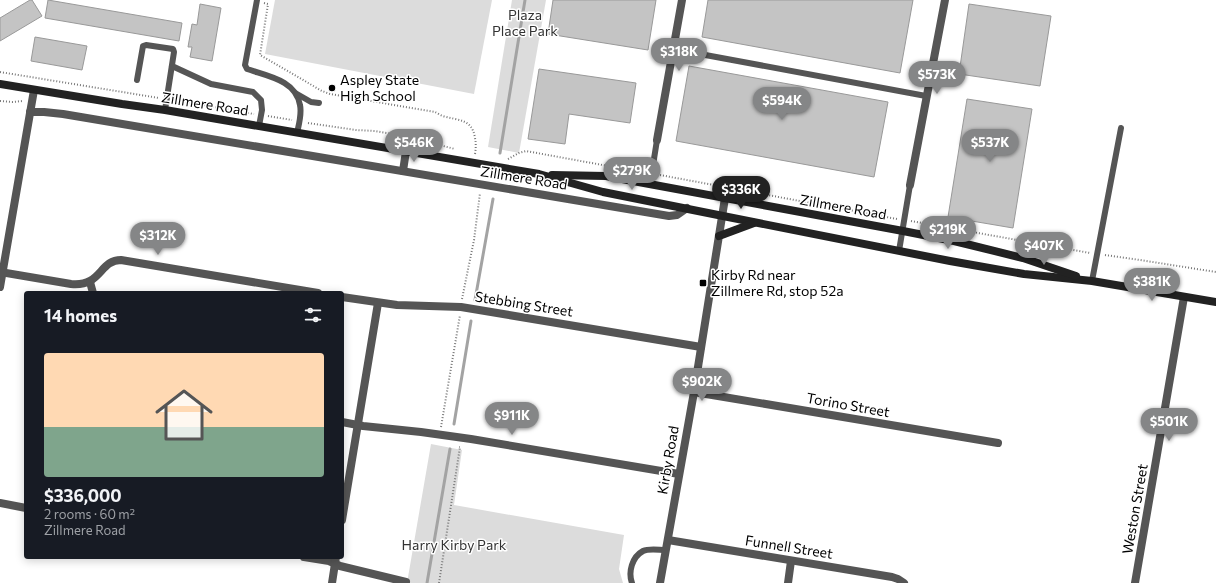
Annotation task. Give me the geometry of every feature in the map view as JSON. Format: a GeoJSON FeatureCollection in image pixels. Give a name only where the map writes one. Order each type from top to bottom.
{"type":"FeatureCollection","features":[{"type":"Feature","properties":{"kind":"main road","name":"Zillmere Road"},"geometry":{"type":"LineString","coordinates":[[0,84],[166,110],[406,151],[444,159],[539,174],[603,192],[899,251],[1024,274],[1092,281],[1216,302]]}},
{"type":"Feature","properties":{"kind":"main road","name":"Zillmere Road"},"geometry":{"type":"LineString","coordinates":[[539,174],[606,176],[903,231],[954,241],[1023,258],[1092,281]]}},
{"type":"Feature","properties":{"kind":"main road"},"geometry":{"type":"LineString","coordinates":[[719,236],[755,222]]}},
{"type":"Feature","properties":{"kind":"street"},"geometry":{"type":"LineString","coordinates":[[656,140],[682,0]]}},
{"type":"Feature","properties":{"kind":"street"},"geometry":{"type":"LineString","coordinates":[[910,186],[944,0]]}},
{"type":"Feature","properties":{"kind":"street"},"geometry":{"type":"LineString","coordinates":[[0,287],[1,272],[34,90]]}},
{"type":"Feature","properties":{"kind":"street","name":"Zillmere Road"},"geometry":{"type":"LineString","coordinates":[[30,112],[52,112],[669,216],[677,215],[687,208]]}},
{"type":"Feature","properties":{"kind":"street"},"geometry":{"type":"LineString","coordinates":[[403,171],[406,151]]}},
{"type":"Feature","properties":{"kind":"street","name":"Kirby Road"},"geometry":{"type":"LineString","coordinates":[[660,583],[694,392],[725,198]]}},
{"type":"Feature","properties":{"kind":"street"},"geometry":{"type":"LineString","coordinates":[[1,272],[72,284],[82,284],[90,282],[98,276],[110,262],[120,260],[306,291]]}},
{"type":"Feature","properties":{"kind":"street"},"geometry":{"type":"LineString","coordinates":[[90,282],[92,291]]}},
{"type":"Feature","properties":{"kind":"street","name":"Stebbing Street"},"geometry":{"type":"LineString","coordinates":[[344,297],[401,306],[461,307],[701,347]]}},
{"type":"Feature","properties":{"kind":"street","name":"Weston Street"},"geometry":{"type":"LineString","coordinates":[[1135,583],[1184,297]]}},
{"type":"Feature","properties":{"kind":"street"},"geometry":{"type":"LineString","coordinates":[[344,508],[378,303]]}},
{"type":"Feature","properties":{"kind":"street","name":"Torino Street"},"geometry":{"type":"LineString","coordinates":[[694,392],[998,443]]}},
{"type":"Feature","properties":{"kind":"street"},"geometry":{"type":"LineString","coordinates":[[344,422],[440,434],[679,474]]}},
{"type":"Feature","properties":{"kind":"street"},"geometry":{"type":"LineString","coordinates":[[0,503],[24,508]]}},
{"type":"Feature","properties":{"kind":"street","name":"Funnell Street"},"geometry":{"type":"LineString","coordinates":[[668,540],[892,577],[904,583]]}},
{"type":"Feature","properties":{"kind":"street"},"geometry":{"type":"LineString","coordinates":[[314,559],[329,562],[335,560]]}},
{"type":"Feature","properties":{"kind":"street"},"geometry":{"type":"LineString","coordinates":[[335,560],[340,566],[406,582]]}},
{"type":"Feature","properties":{"kind":"street"},"geometry":{"type":"LineString","coordinates":[[332,583],[335,560]]}},
{"type":"Feature","properties":{"kind":"street"},"geometry":{"type":"LineString","coordinates":[[788,583],[791,561]]}},
{"type":"Feature","properties":{"kind":"lane"},"geometry":{"type":"LineString","coordinates":[[257,0],[245,65],[247,69],[283,81],[294,89],[301,106],[300,121],[297,133]]}},
{"type":"Feature","properties":{"kind":"lane"},"geometry":{"type":"LineString","coordinates":[[137,80],[143,46],[146,45],[173,50],[174,52],[166,110]]}},
{"type":"Feature","properties":{"kind":"lane"},"geometry":{"type":"LineString","coordinates":[[673,49],[926,96]]}},
{"type":"Feature","properties":{"kind":"lane"},"geometry":{"type":"LineString","coordinates":[[172,66],[211,84],[253,92],[261,100],[262,110],[259,126]]}},
{"type":"Feature","properties":{"kind":"lane"},"geometry":{"type":"LineString","coordinates":[[296,94],[311,102],[319,103]]}},
{"type":"Feature","properties":{"kind":"lane"},"geometry":{"type":"LineString","coordinates":[[1092,281],[1121,128]]}},
{"type":"Feature","properties":{"kind":"lane"},"geometry":{"type":"LineString","coordinates":[[650,184],[656,140]]}},
{"type":"Feature","properties":{"kind":"lane"},"geometry":{"type":"LineString","coordinates":[[899,251],[910,186]]}},
{"type":"Feature","properties":{"kind":"lane"},"geometry":{"type":"LineString","coordinates":[[632,583],[630,580],[630,569],[636,557],[644,551],[657,549],[666,550]]}},
{"type":"Feature","properties":{"kind":"path"},"geometry":{"type":"LineString","coordinates":[[261,0],[261,2],[268,4],[260,55],[322,91],[330,94],[435,112],[443,116],[466,122],[472,126],[474,131],[476,149],[475,154],[480,155]]}},
{"type":"Feature","properties":{"kind":"path"},"geometry":{"type":"LineString","coordinates":[[0,72],[356,130],[376,131],[404,136],[461,151]]}},
{"type":"Feature","properties":{"kind":"path"},"geometry":{"type":"LineString","coordinates":[[0,100],[12,102],[20,101]]}},
{"type":"Feature","properties":{"kind":"path"},"geometry":{"type":"LineString","coordinates":[[501,158],[509,159],[526,151],[1096,254],[1216,272]]}},
{"type":"Feature","properties":{"kind":"path"},"geometry":{"type":"LineString","coordinates":[[440,434],[481,189]]}},
{"type":"Feature","properties":{"kind":"path"},"geometry":{"type":"LineString","coordinates":[[439,583],[460,447],[453,446]]}},
{"type":"Feature","properties":{"kind":"green space"},"geometry":{"type":"Polygon","coordinates":[[[275,0],[492,0],[474,94],[265,54],[275,0]]]}},
{"type":"Feature","properties":{"kind":"green space","name":"Plaza Place Park"},"geometry":{"type":"Polygon","coordinates":[[[512,0],[546,0],[519,153],[488,147],[512,0]]]}},
{"type":"Feature","properties":{"kind":"green space","name":"Harry Kirby Park"},"geometry":{"type":"Polygon","coordinates":[[[431,444],[462,450],[454,505],[624,535],[619,569],[623,583],[407,583],[431,444]]]}},
{"type":"Feature","properties":{"kind":"building"},"geometry":{"type":"Polygon","coordinates":[[[32,0],[42,16],[0,41],[0,18],[32,0]]]}},
{"type":"Feature","properties":{"kind":"building"},"geometry":{"type":"Polygon","coordinates":[[[48,0],[182,23],[179,41],[45,18],[48,0]]]}},
{"type":"Feature","properties":{"kind":"building"},"geometry":{"type":"Polygon","coordinates":[[[553,0],[656,0],[648,50],[548,34],[553,0]]]}},
{"type":"Feature","properties":{"kind":"building"},"geometry":{"type":"Polygon","coordinates":[[[708,0],[913,0],[900,73],[702,37],[708,0]]]}},
{"type":"Feature","properties":{"kind":"building"},"geometry":{"type":"Polygon","coordinates":[[[200,4],[221,8],[212,61],[190,57],[192,47],[188,47],[192,24],[197,25],[200,4]]]}},
{"type":"Feature","properties":{"kind":"building"},"geometry":{"type":"Polygon","coordinates":[[[969,4],[1051,16],[1040,86],[959,74],[969,4]]]}},
{"type":"Feature","properties":{"kind":"building"},"geometry":{"type":"Polygon","coordinates":[[[35,37],[87,46],[82,70],[31,61],[35,37]]]}},
{"type":"Feature","properties":{"kind":"building"},"geometry":{"type":"Polygon","coordinates":[[[689,66],[888,102],[874,177],[676,141],[689,66]]]}},
{"type":"Feature","properties":{"kind":"building"},"geometry":{"type":"Polygon","coordinates":[[[539,69],[636,83],[630,123],[569,114],[565,144],[528,139],[539,69]]]}},
{"type":"Feature","properties":{"kind":"building"},"geometry":{"type":"Polygon","coordinates":[[[967,99],[1032,109],[1013,228],[948,217],[967,99]]]}},
{"type":"Feature","properties":{"kind":"waterway"},"geometry":{"type":"LineString","coordinates":[[500,153],[525,0]]}},
{"type":"Feature","properties":{"kind":"waterway"},"geometry":{"type":"LineString","coordinates":[[475,300],[493,199]]}},
{"type":"Feature","properties":{"kind":"waterway"},"geometry":{"type":"LineString","coordinates":[[454,424],[471,321]]}},
{"type":"Feature","properties":{"kind":"waterway"},"geometry":{"type":"LineString","coordinates":[[427,583],[450,449]]}},
{"type":"Feature","properties":{"kind":"place","name":"Aspley State High School"},"geometry":{"type":"Point","coordinates":[332,88]}},
{"type":"Feature","properties":{"kind":"place","name":"Kirby Rd near Zillmere Rd, stop 52a"},"geometry":{"type":"Point","coordinates":[703,283]}}]}
